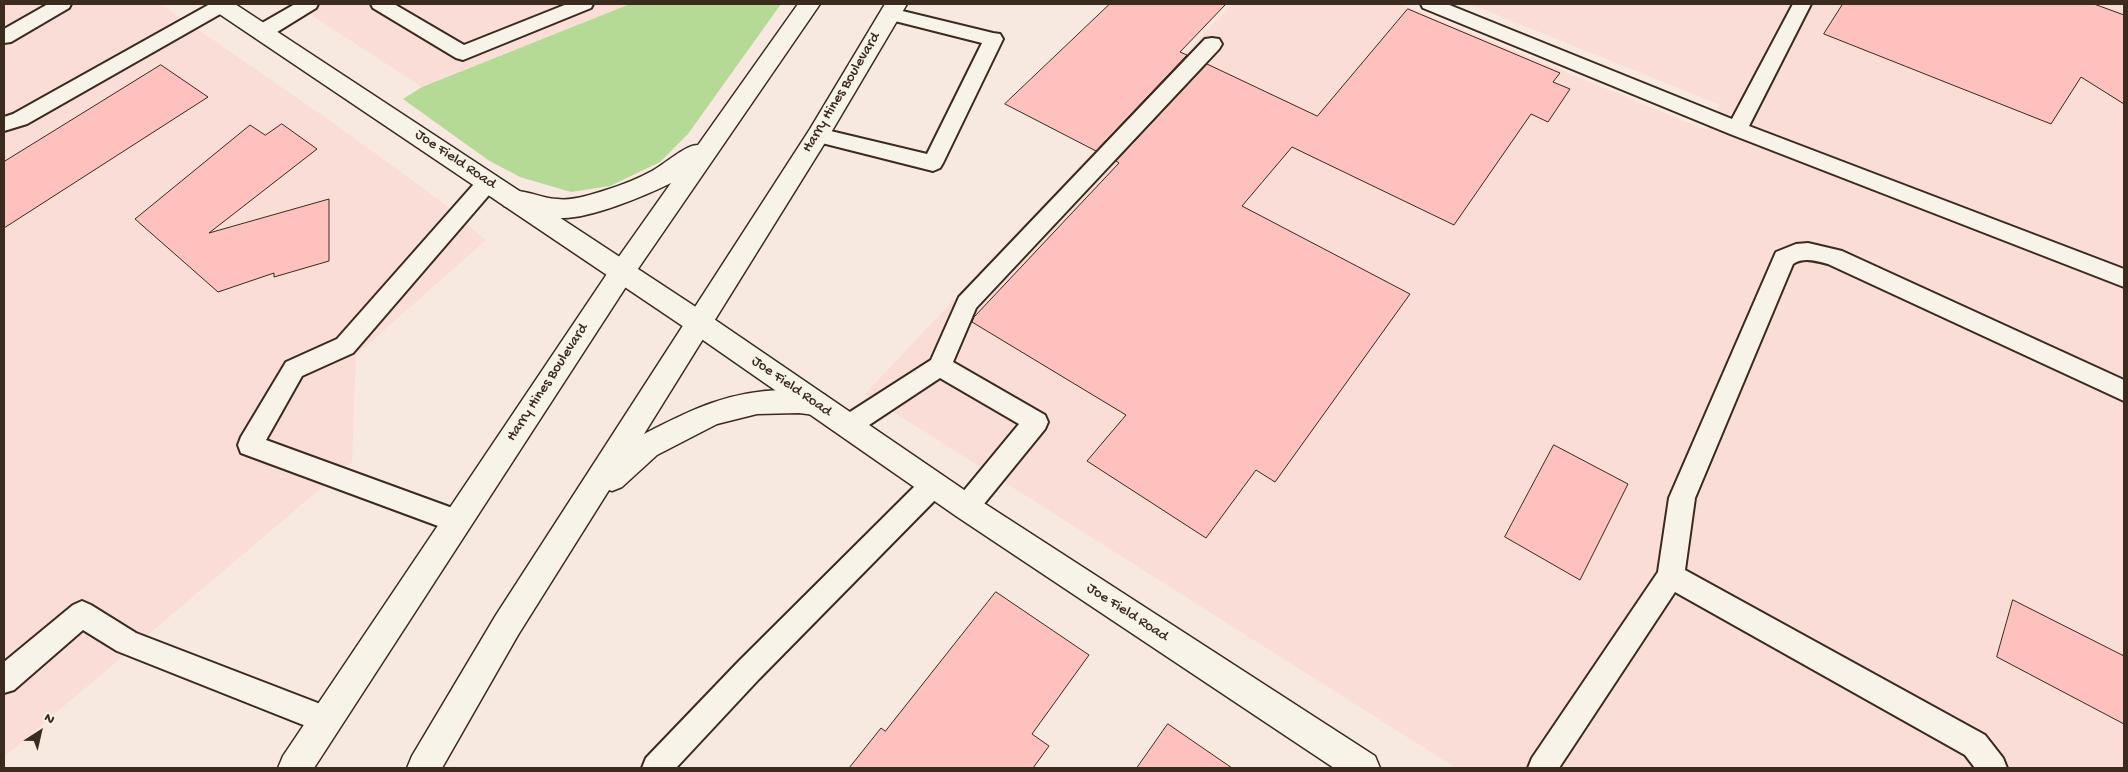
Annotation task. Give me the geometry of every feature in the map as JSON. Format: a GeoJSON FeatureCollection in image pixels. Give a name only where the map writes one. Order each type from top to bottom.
{"type":"FeatureCollection","features":[{"type":"Feature","properties":{"kind":"main road","name":"Joe Field Road"},"geometry":{"type":"LineString","coordinates":[[221,4],[699,323],[966,507],[1363,768]]}},
{"type":"Feature","properties":{"kind":"main road","name":"Harry Hines Boulevard"},"geometry":{"type":"LineString","coordinates":[[295,768],[622,272],[810,4]]}},
{"type":"Feature","properties":{"kind":"main road","name":"Harry Hines Boulevard"},"geometry":{"type":"LineString","coordinates":[[424,768],[507,625],[818,135],[893,9]]}},
{"type":"Feature","properties":{"kind":"main road"},"geometry":{"type":"LineString","coordinates":[[514,199],[562,209],[619,196],[652,183],[684,164],[718,133]]}},
{"type":"Feature","properties":{"kind":"main road"},"geometry":{"type":"LineString","coordinates":[[585,503],[647,446],[711,414],[757,402],[799,401],[815,403]]}},
{"type":"Feature","properties":{"kind":"lane"},"geometry":{"type":"LineString","coordinates":[[4,36],[62,4]]}},
{"type":"Feature","properties":{"kind":"lane"},"geometry":{"type":"LineString","coordinates":[[4,124],[20,119],[221,4]]}},
{"type":"Feature","properties":{"kind":"lane"},"geometry":{"type":"LineString","coordinates":[[262,32],[309,4]]}},
{"type":"Feature","properties":{"kind":"lane"},"geometry":{"type":"LineString","coordinates":[[380,4],[463,53],[584,4]]}},
{"type":"Feature","properties":{"kind":"lane"},"geometry":{"type":"LineString","coordinates":[[1430,4],[1737,129],[2124,278]]}},
{"type":"Feature","properties":{"kind":"lane"},"geometry":{"type":"LineString","coordinates":[[1737,129],[1802,4]]}},
{"type":"Feature","properties":{"kind":"lane"},"geometry":{"type":"LineString","coordinates":[[818,135],[933,163],[993,39],[893,9]]}},
{"type":"Feature","properties":{"kind":"lane"},"geometry":{"type":"LineString","coordinates":[[848,426],[940,366],[967,303],[1212,44]]}},
{"type":"Feature","properties":{"kind":"lane"},"geometry":{"type":"LineString","coordinates":[[457,521],[250,446],[294,369],[345,346],[488,182]]}},
{"type":"Feature","properties":{"kind":"lane"},"geometry":{"type":"LineString","coordinates":[[1542,768],[1671,576],[1682,498],[1784,258],[1792,252],[1807,250],[1834,257],[2124,391]]}},
{"type":"Feature","properties":{"kind":"lane"},"geometry":{"type":"LineString","coordinates":[[940,366],[1036,422],[966,507]]}},
{"type":"Feature","properties":{"kind":"lane"},"geometry":{"type":"LineString","coordinates":[[656,768],[749,670],[933,484]]}},
{"type":"Feature","properties":{"kind":"lane"},"geometry":{"type":"LineString","coordinates":[[1671,576],[1975,745],[1994,768]]}},
{"type":"Feature","properties":{"kind":"lane"},"geometry":{"type":"LineString","coordinates":[[4,680],[82,614],[127,642],[326,720]]}},
{"type":"Feature","properties":{"kind":"shaded area"},"geometry":{"type":"Polygon","coordinates":[[[4,4],[161,4],[332,122],[438,199],[486,240],[356,355],[352,462],[4,757],[4,4]]]}},
{"type":"Feature","properties":{"kind":"shaded area"},"geometry":{"type":"Polygon","coordinates":[[[294,4],[630,4],[422,87],[294,4]]]}},
{"type":"Feature","properties":{"kind":"shaded area"},"geometry":{"type":"Polygon","coordinates":[[[1232,4],[1401,4],[1706,130],[1720,105],[1470,4],[2124,4],[2124,768],[1456,768],[865,394],[1232,4]]]}},
{"type":"Feature","properties":{"kind":"green space"},"geometry":{"type":"Polygon","coordinates":[[[630,4],[781,4],[688,134],[660,162],[610,186],[571,192],[520,177],[488,160],[403,99],[422,87],[630,4]]]}},
{"type":"Feature","properties":{"kind":"building"},"geometry":{"type":"Polygon","coordinates":[[[1110,4],[1226,4],[1180,52],[1187,55],[1096,151],[1005,104],[1110,4]]]}},
{"type":"Feature","properties":{"kind":"building"},"geometry":{"type":"Polygon","coordinates":[[[1843,4],[2094,4],[2124,15],[2124,104],[2081,77],[2051,124],[1824,34],[1843,4]]]}},
{"type":"Feature","properties":{"kind":"building"},"geometry":{"type":"Polygon","coordinates":[[[1408,9],[1560,73],[1553,82],[1570,89],[1548,122],[1531,114],[1454,225],[1292,147],[1242,206],[1410,294],[1275,482],[1256,470],[1206,538],[1087,461],[1126,415],[972,322],[974,317],[1119,163],[1116,161],[1207,64],[1317,116],[1408,9]]]}},
{"type":"Feature","properties":{"kind":"building"},"geometry":{"type":"Polygon","coordinates":[[[161,65],[208,97],[4,228],[4,162],[161,65]]]}},
{"type":"Feature","properties":{"kind":"building"},"geometry":{"type":"Polygon","coordinates":[[[282,124],[317,149],[209,233],[329,199],[329,261],[274,277],[274,273],[218,292],[135,219],[250,125],[265,135],[282,124]]]}},
{"type":"Feature","properties":{"kind":"building"},"geometry":{"type":"Polygon","coordinates":[[[1554,445],[1628,484],[1580,580],[1505,537],[1554,445]]]}},
{"type":"Feature","properties":{"kind":"building"},"geometry":{"type":"Polygon","coordinates":[[[996,592],[1089,655],[1032,734],[1049,746],[1033,768],[849,768],[881,728],[885,731],[996,592]]]}},
{"type":"Feature","properties":{"kind":"building"},"geometry":{"type":"Polygon","coordinates":[[[2013,600],[2124,656],[2124,724],[1997,657],[2013,600]]]}},
{"type":"Feature","properties":{"kind":"building"},"geometry":{"type":"Polygon","coordinates":[[[1168,724],[1232,768],[1137,768],[1168,724]]]}}]}
